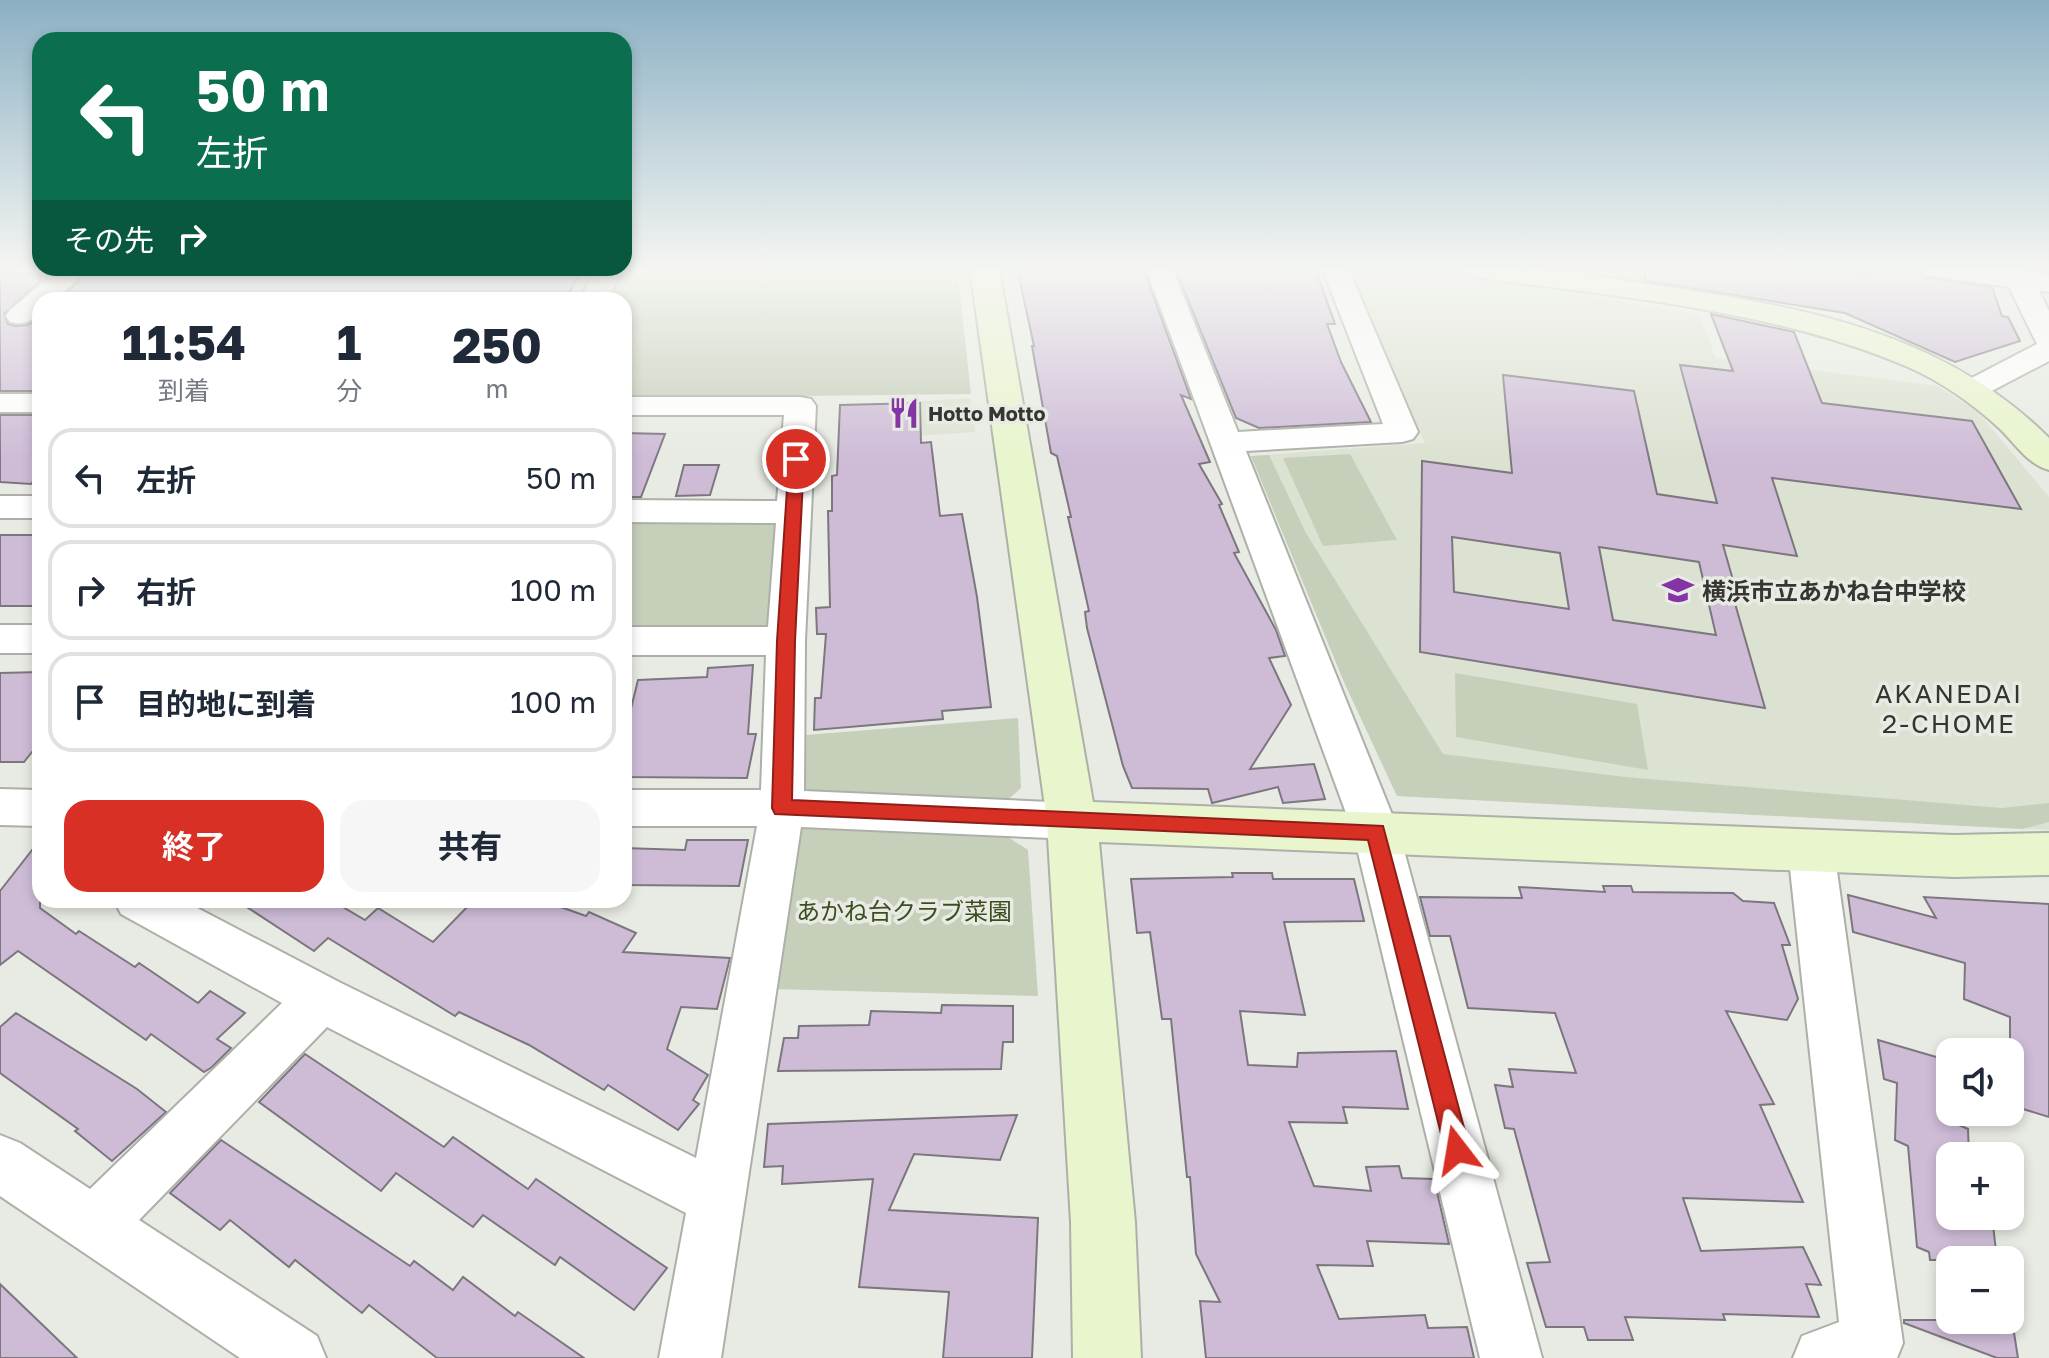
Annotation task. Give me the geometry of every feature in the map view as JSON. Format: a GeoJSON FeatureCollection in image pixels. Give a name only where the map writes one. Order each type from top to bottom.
{"type":"FeatureCollection","features":[{"type":"Feature","properties":{"kind":"street"},"geometry":{"type":"LineString","coordinates":[[994,331],[1072,821],[1103,1222],[1107,1358]]}},
{"type":"Feature","properties":{"kind":"street"},"geometry":{"type":"LineString","coordinates":[[1184,331],[1376,832],[1511,1358]]}},
{"type":"Feature","properties":{"kind":"street"},"geometry":{"type":"LineString","coordinates":[[1228,442],[1402,432],[1361,331]]}},
{"type":"Feature","properties":{"kind":"street"},"geometry":{"type":"LineString","coordinates":[[1842,331],[1896,349],[1973,389],[2008,414],[2049,459]]}},
{"type":"Feature","properties":{"kind":"street"},"geometry":{"type":"LineString","coordinates":[[1973,389],[2049,349]]}},
{"type":"Feature","properties":{"kind":"street"},"geometry":{"type":"LineString","coordinates":[[0,403],[32,403]]}},
{"type":"Feature","properties":{"kind":"street"},"geometry":{"type":"LineString","coordinates":[[632,406],[800,406],[786,641],[782,808],[690,1358]]}},
{"type":"Feature","properties":{"kind":"street"},"geometry":{"type":"LineString","coordinates":[[0,507],[32,507]]}},
{"type":"Feature","properties":{"kind":"street"},"geometry":{"type":"LineString","coordinates":[[632,511],[793,512]]}},
{"type":"Feature","properties":{"kind":"street"},"geometry":{"type":"LineString","coordinates":[[0,639],[32,639]]}},
{"type":"Feature","properties":{"kind":"street"},"geometry":{"type":"LineString","coordinates":[[632,641],[786,641]]}},
{"type":"Feature","properties":{"kind":"street"},"geometry":{"type":"LineString","coordinates":[[0,807],[32,808]]}},
{"type":"Feature","properties":{"kind":"street"},"geometry":{"type":"LineString","coordinates":[[632,808],[782,808],[1954,856],[2049,854]]}},
{"type":"Feature","properties":{"kind":"street"},"geometry":{"type":"LineString","coordinates":[[1811,850],[1872,1343],[1824,1358]]}},
{"type":"Feature","properties":{"kind":"street"},"geometry":{"type":"LineString","coordinates":[[153,908],[321,998],[716,1198]]}},
{"type":"Feature","properties":{"kind":"street"},"geometry":{"type":"LineString","coordinates":[[93,1226],[321,998]]}},
{"type":"Feature","properties":{"kind":"street"},"geometry":{"type":"LineString","coordinates":[[0,1163],[295,1358]]}},
{"type":"Feature","properties":{"kind":"shaded area","name":"横浜市立あかね台中学校"},"geometry":{"type":"Polygon","coordinates":[[[1377,331],[1706,331],[1716,358],[1938,386],[1977,411],[2049,497],[2049,830],[1397,796],[1344,682],[1251,456],[1425,443],[1377,331]]]}},
{"type":"Feature","properties":{"kind":"shaded area"},"geometry":{"type":"Polygon","coordinates":[[[970,398],[975,432],[882,438],[880,404],[970,398]]]}},
{"type":"Feature","properties":{"kind":"green space"},"geometry":{"type":"Polygon","coordinates":[[[632,331],[964,331],[971,394],[632,398],[632,331]]]}},
{"type":"Feature","properties":{"kind":"green space"},"geometry":{"type":"Polygon","coordinates":[[[1350,454],[1397,540],[1323,546],[1283,458],[1350,454]]]}},
{"type":"Feature","properties":{"kind":"green space"},"geometry":{"type":"Polygon","coordinates":[[[1269,455],[1306,533],[1443,754],[1625,777],[2002,808],[2049,803],[2049,822],[2022,829],[1397,796],[1344,682],[1251,456],[1269,455]]]}},
{"type":"Feature","properties":{"kind":"green space"},"geometry":{"type":"Polygon","coordinates":[[[632,519],[783,519],[767,627],[632,626],[632,519]]]}},
{"type":"Feature","properties":{"kind":"green space"},"geometry":{"type":"Polygon","coordinates":[[[1455,673],[1637,704],[1648,770],[1456,737],[1455,673]]]}},
{"type":"Feature","properties":{"kind":"green space"},"geometry":{"type":"Polygon","coordinates":[[[1018,718],[1021,788],[1005,802],[812,793],[800,784],[806,735],[1018,718]]]}},
{"type":"Feature","properties":{"kind":"green space","name":"あかね台クラブ菜園"},"geometry":{"type":"Polygon","coordinates":[[[807,821],[1000,832],[1028,850],[1038,996],[772,989],[794,837],[807,821]]]}},
{"type":"Feature","properties":{"kind":"building"},"geometry":{"type":"Polygon","coordinates":[[[0,331],[32,331],[32,391],[0,391],[0,331]]]}},
{"type":"Feature","properties":{"kind":"building"},"geometry":{"type":"Polygon","coordinates":[[[1031,331],[1166,331],[1191,399],[1181,395],[1210,462],[1199,464],[1222,504],[1219,505],[1239,552],[1234,553],[1276,630],[1285,656],[1269,658],[1291,705],[1250,769],[1314,764],[1325,799],[1283,803],[1278,787],[1212,803],[1208,789],[1132,788],[1123,766],[1087,628],[1085,612],[1089,611],[1057,456],[1051,453],[1031,331]]]}},
{"type":"Feature","properties":{"kind":"building"},"geometry":{"type":"Polygon","coordinates":[[[1201,331],[1330,331],[1341,362],[1371,422],[1259,428],[1236,418],[1201,331]]]}},
{"type":"Feature","properties":{"kind":"building"},"geometry":{"type":"Polygon","coordinates":[[[1718,331],[1794,332],[1822,403],[1972,421],[2021,509],[1772,478],[1797,556],[1723,545],[1735,587],[1730,586],[1765,708],[1420,652],[1422,461],[1512,473],[1503,375],[1634,391],[1657,494],[1717,503],[1680,365],[1733,371],[1718,331]],[[1452,537],[1454,592],[1569,609],[1560,553],[1452,537]],[[1599,547],[1613,620],[1716,635],[1699,562],[1599,547]]]}},
{"type":"Feature","properties":{"kind":"building"},"geometry":{"type":"Polygon","coordinates":[[[1886,331],[2015,331],[2020,341],[1955,362],[1886,331]]]}},
{"type":"Feature","properties":{"kind":"building"},"geometry":{"type":"Polygon","coordinates":[[[920,403],[921,443],[931,442],[940,516],[962,514],[977,597],[991,707],[942,711],[943,719],[814,730],[815,698],[821,698],[826,634],[817,634],[816,608],[830,607],[828,511],[832,511],[832,476],[837,475],[840,405],[920,403]]]}},
{"type":"Feature","properties":{"kind":"building"},"geometry":{"type":"Polygon","coordinates":[[[0,415],[32,415],[32,483],[0,482],[0,415]]]}},
{"type":"Feature","properties":{"kind":"building"},"geometry":{"type":"Polygon","coordinates":[[[632,433],[665,434],[641,497],[632,497],[632,433]]]}},
{"type":"Feature","properties":{"kind":"building"},"geometry":{"type":"Polygon","coordinates":[[[684,465],[719,465],[710,495],[676,496],[684,465]]]}},
{"type":"Feature","properties":{"kind":"building"},"geometry":{"type":"Polygon","coordinates":[[[0,535],[32,535],[32,606],[0,606],[0,535]]]}},
{"type":"Feature","properties":{"kind":"building"},"geometry":{"type":"Polygon","coordinates":[[[753,665],[748,734],[756,734],[747,778],[632,777],[632,704],[638,680],[707,677],[708,668],[753,665]]]}},
{"type":"Feature","properties":{"kind":"building"},"geometry":{"type":"Polygon","coordinates":[[[32,672],[32,752],[24,762],[0,762],[0,673],[32,672]]]}},
{"type":"Feature","properties":{"kind":"building"},"geometry":{"type":"Polygon","coordinates":[[[687,840],[748,840],[739,886],[632,885],[632,848],[685,850],[687,840]]]}},
{"type":"Feature","properties":{"kind":"building"},"geometry":{"type":"Polygon","coordinates":[[[32,850],[32,908],[40,908],[76,934],[79,931],[135,967],[139,963],[198,1003],[210,991],[245,1013],[217,1039],[231,1048],[204,1072],[151,1034],[146,1040],[18,951],[0,965],[0,891],[32,850]]]}},
{"type":"Feature","properties":{"kind":"building"},"geometry":{"type":"Polygon","coordinates":[[[1232,873],[1272,873],[1273,879],[1354,879],[1364,921],[1284,922],[1305,1015],[1240,1011],[1248,1065],[1297,1067],[1298,1053],[1396,1051],[1408,1109],[1343,1107],[1347,1123],[1289,1122],[1314,1186],[1371,1191],[1366,1167],[1399,1166],[1402,1178],[1434,1179],[1449,1244],[1367,1241],[1373,1266],[1317,1265],[1339,1319],[1425,1315],[1428,1328],[1467,1327],[1474,1358],[1206,1358],[1200,1301],[1220,1302],[1196,1254],[1171,1019],[1162,1019],[1150,932],[1137,933],[1131,879],[1233,877],[1232,873]]]}},
{"type":"Feature","properties":{"kind":"building"},"geometry":{"type":"Polygon","coordinates":[[[1603,886],[1631,886],[1633,892],[1733,893],[1743,901],[1774,903],[1790,945],[1782,945],[1798,999],[1787,1020],[1726,1011],[1774,1104],[1760,1105],[1803,1202],[1683,1198],[1701,1251],[1803,1247],[1821,1285],[1806,1284],[1819,1317],[1723,1314],[1725,1320],[1625,1317],[1633,1340],[1588,1340],[1584,1327],[1546,1327],[1527,1263],[1550,1262],[1514,1129],[1505,1128],[1495,1085],[1513,1087],[1509,1069],[1576,1073],[1555,1013],[1468,1008],[1450,936],[1430,936],[1420,897],[1522,898],[1519,887],[1605,892],[1603,886]]]}},
{"type":"Feature","properties":{"kind":"building"},"geometry":{"type":"Polygon","coordinates":[[[1848,895],[1936,918],[1924,897],[2049,904],[2049,1117],[2024,1109],[2024,1038],[2010,1038],[2010,1017],[1964,999],[1965,963],[1853,932],[1848,895]]]}},
{"type":"Feature","properties":{"kind":"building"},"geometry":{"type":"Polygon","coordinates":[[[248,908],[345,908],[365,920],[378,908],[433,942],[466,908],[564,908],[586,916],[589,912],[636,933],[623,952],[730,958],[717,1009],[681,1007],[667,1049],[708,1075],[693,1100],[699,1104],[678,1130],[608,1085],[604,1090],[529,1045],[459,1012],[455,1016],[328,938],[314,951],[248,908]]]}},
{"type":"Feature","properties":{"kind":"building"},"geometry":{"type":"Polygon","coordinates":[[[942,1005],[1013,1006],[1013,1042],[1003,1042],[1001,1069],[778,1071],[784,1038],[798,1038],[799,1026],[869,1025],[871,1011],[941,1013],[942,1005]]]}},
{"type":"Feature","properties":{"kind":"building"},"geometry":{"type":"Polygon","coordinates":[[[16,1013],[137,1089],[166,1112],[112,1161],[75,1131],[78,1129],[0,1073],[0,1027],[16,1013]]]}},
{"type":"Feature","properties":{"kind":"building"},"geometry":{"type":"Polygon","coordinates":[[[1878,1040],[1936,1057],[1936,1126],[1968,1129],[1968,1142],[1936,1142],[1936,1230],[1994,1230],[1995,1246],[1936,1246],[1936,1260],[1930,1260],[1929,1252],[1917,1247],[1908,1146],[1895,1140],[1897,1083],[1884,1079],[1878,1040]]]}},
{"type":"Feature","properties":{"kind":"building"},"geometry":{"type":"Polygon","coordinates":[[[305,1054],[444,1147],[453,1137],[528,1189],[536,1179],[667,1268],[634,1310],[560,1257],[555,1265],[483,1215],[473,1227],[396,1173],[381,1191],[259,1102],[305,1054]]]}},
{"type":"Feature","properties":{"kind":"building"},"geometry":{"type":"Polygon","coordinates":[[[1017,1115],[1000,1160],[914,1154],[889,1210],[1038,1218],[1032,1358],[943,1358],[949,1292],[859,1287],[873,1179],[782,1184],[783,1166],[764,1167],[768,1124],[1017,1115]]]}},
{"type":"Feature","properties":{"kind":"building"},"geometry":{"type":"Polygon","coordinates":[[[221,1140],[410,1266],[414,1261],[453,1290],[463,1277],[515,1316],[518,1312],[584,1358],[437,1358],[369,1305],[362,1313],[295,1260],[289,1267],[230,1220],[220,1230],[170,1193],[221,1140]]]}},
{"type":"Feature","properties":{"kind":"building"},"geometry":{"type":"Polygon","coordinates":[[[0,1284],[77,1358],[0,1358],[0,1284]]]}},
{"type":"Feature","properties":{"kind":"building"},"geometry":{"type":"Polygon","coordinates":[[[1904,1320],[1936,1320],[1936,1334],[2014,1334],[2018,1358],[1997,1358],[1904,1323],[1904,1320]]]}},
{"type":"Feature","properties":{"kind":"place","name":"Hotto Motto"},"geometry":{"type":"Point","coordinates":[904,413]}},
{"type":"Feature","properties":{"kind":"place","name":"横浜市立あかね台中学校"},"geometry":{"type":"Point","coordinates":[1678,590]}},
{"type":"Feature","properties":{"kind":"district","name":"AKANEDAI 2-CHOME"},"geometry":{"type":"Point","coordinates":[1949,708]}},
{"type":"Feature","properties":{"kind":"route"},"geometry":{"type":"LineString","coordinates":[[796,459],[786,641],[782,808],[1038,821],[1376,832],[1457,1150]]}}]}
